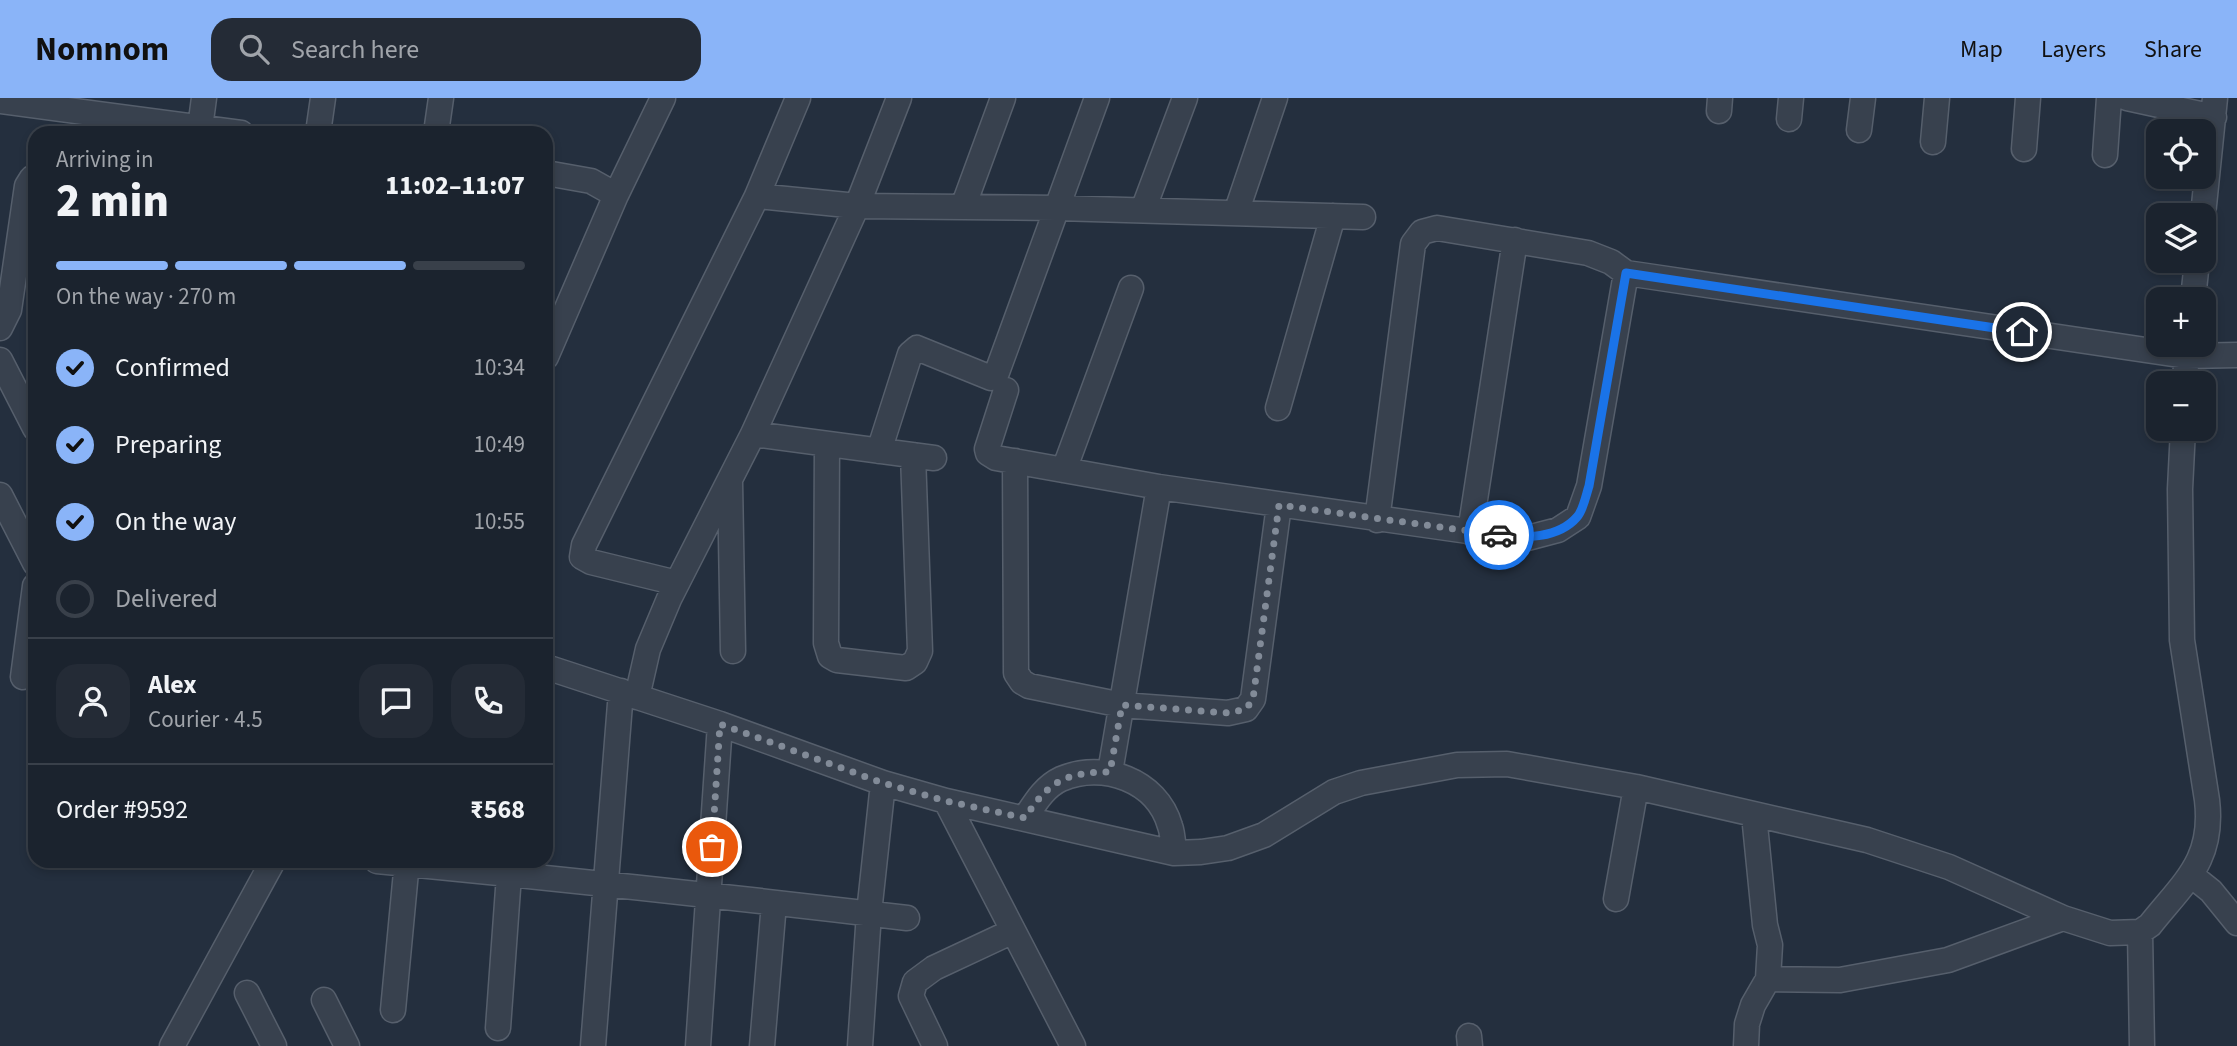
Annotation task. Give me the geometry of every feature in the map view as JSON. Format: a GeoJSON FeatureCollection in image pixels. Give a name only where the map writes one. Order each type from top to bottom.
{"type":"FeatureCollection","features":[{"type":"Feature","properties":{"kind":"street"},"geometry":{"type":"LineString","coordinates":[[200,126],[204,98]]}},
{"type":"Feature","properties":{"kind":"street"},"geometry":{"type":"LineString","coordinates":[[319,126],[323,98]]}},
{"type":"Feature","properties":{"kind":"street"},"geometry":{"type":"LineString","coordinates":[[437,126],[441,98]]}},
{"type":"Feature","properties":{"kind":"street"},"geometry":{"type":"LineString","coordinates":[[553,341],[616,195],[663,98]]}},
{"type":"Feature","properties":{"kind":"street"},"geometry":{"type":"LineString","coordinates":[[677,583],[591,562],[582,557],[584,545],[757,196],[798,98]]}},
{"type":"Feature","properties":{"kind":"street"},"geometry":{"type":"LineString","coordinates":[[593,1046],[606,883],[629,694],[677,583],[753,434],[857,206],[899,98]]}},
{"type":"Feature","properties":{"kind":"street"},"geometry":{"type":"LineString","coordinates":[[963,207],[1003,98]]}},
{"type":"Feature","properties":{"kind":"street"},"geometry":{"type":"LineString","coordinates":[[879,451],[910,354],[917,348],[991,378],[996,376],[1097,98]]}},
{"type":"Feature","properties":{"kind":"street"},"geometry":{"type":"LineString","coordinates":[[1143,210],[1185,98]]}},
{"type":"Feature","properties":{"kind":"street"},"geometry":{"type":"LineString","coordinates":[[1236,213],[1275,98]]}},
{"type":"Feature","properties":{"kind":"street"},"geometry":{"type":"LineString","coordinates":[[1859,130],[1863,98]]}},
{"type":"Feature","properties":{"kind":"street"},"geometry":{"type":"LineString","coordinates":[[1933,142],[1937,98]]}},
{"type":"Feature","properties":{"kind":"street"},"geometry":{"type":"LineString","coordinates":[[2024,149],[2028,98]]}},
{"type":"Feature","properties":{"kind":"street"},"geometry":{"type":"LineString","coordinates":[[2105,155],[2109,98]]}},
{"type":"Feature","properties":{"kind":"street"},"geometry":{"type":"LineString","coordinates":[[2127,98],[2215,108],[2204,203]]}},
{"type":"Feature","properties":{"kind":"street"},"geometry":{"type":"LineString","coordinates":[[0,101],[82,105],[190,126]]}},
{"type":"Feature","properties":{"kind":"street"},"geometry":{"type":"LineString","coordinates":[[553,174],[591,181],[616,195]]}},
{"type":"Feature","properties":{"kind":"street"},"geometry":{"type":"LineString","coordinates":[[0,328],[9,310],[28,184]]}},
{"type":"Feature","properties":{"kind":"street"},"geometry":{"type":"LineString","coordinates":[[757,196],[857,206],[1057,208],[1363,217]]}},
{"type":"Feature","properties":{"kind":"street"},"geometry":{"type":"LineString","coordinates":[[1278,408],[1333,216]]}},
{"type":"Feature","properties":{"kind":"street"},"geometry":{"type":"LineString","coordinates":[[1377,520],[1413,244],[1422,232],[1437,228],[1588,253],[1633,274],[2146,345]]}},
{"type":"Feature","properties":{"kind":"street"},"geometry":{"type":"LineString","coordinates":[[1470,532],[1516,240]]}},
{"type":"Feature","properties":{"kind":"street"},"geometry":{"type":"LineString","coordinates":[[1006,390],[987,449],[991,456],[1159,487],[1524,539],[1558,530],[1578,517],[1589,486],[1633,274]]}},
{"type":"Feature","properties":{"kind":"street"},"geometry":{"type":"LineString","coordinates":[[1064,470],[1130,288]]}},
{"type":"Feature","properties":{"kind":"street"},"geometry":{"type":"LineString","coordinates":[[2216,353],[2237,355]]}},
{"type":"Feature","properties":{"kind":"street"},"geometry":{"type":"LineString","coordinates":[[0,359],[28,414]]}},
{"type":"Feature","properties":{"kind":"street"},"geometry":{"type":"LineString","coordinates":[[753,434],[924,457],[920,651],[915,662],[906,667],[837,660],[830,656],[826,643],[827,444]]}},
{"type":"Feature","properties":{"kind":"street"},"geometry":{"type":"LineString","coordinates":[[553,669],[720,724],[883,783],[946,801],[1174,853],[1228,848],[1264,835],[1334,792],[1361,783],[1457,765],[1507,764],[1636,787],[1867,840],[1949,867],[2063,918],[2110,933],[2140,932],[2150,925],[2200,863],[2206,844],[2208,816],[2182,640],[2180,489],[2182,441]]}},
{"type":"Feature","properties":{"kind":"street"},"geometry":{"type":"LineString","coordinates":[[1015,461],[1016,673],[1022,682],[1029,686],[1122,705],[1228,713],[1246,709],[1253,699],[1279,505]]}},
{"type":"Feature","properties":{"kind":"street"},"geometry":{"type":"LineString","coordinates":[[730,478],[733,651]]}},
{"type":"Feature","properties":{"kind":"street"},"geometry":{"type":"LineString","coordinates":[[1110,772],[1159,487]]}},
{"type":"Feature","properties":{"kind":"street"},"geometry":{"type":"LineString","coordinates":[[0,495],[28,551]]}},
{"type":"Feature","properties":{"kind":"street"},"geometry":{"type":"LineString","coordinates":[[23,677],[28,639]]}},
{"type":"Feature","properties":{"kind":"street"},"geometry":{"type":"LineString","coordinates":[[698,1046],[720,724]]}},
{"type":"Feature","properties":{"kind":"street"},"geometry":{"type":"LineString","coordinates":[[1025,818],[1039,796],[1059,780],[1084,772],[1110,772],[1137,782],[1157,801],[1170,825],[1174,853]]}},
{"type":"Feature","properties":{"kind":"street"},"geometry":{"type":"LineString","coordinates":[[860,1046],[869,913],[883,783]]}},
{"type":"Feature","properties":{"kind":"street"},"geometry":{"type":"LineString","coordinates":[[1616,899],[1636,787]]}},
{"type":"Feature","properties":{"kind":"street"},"geometry":{"type":"LineString","coordinates":[[946,801],[1073,1046]]}},
{"type":"Feature","properties":{"kind":"street"},"geometry":{"type":"LineString","coordinates":[[1746,1046],[1753,1005],[1768,979],[1770,945],[1765,925],[1754,815]]}},
{"type":"Feature","properties":{"kind":"street"},"geometry":{"type":"LineString","coordinates":[[172,1046],[269,868]]}},
{"type":"Feature","properties":{"kind":"street"},"geometry":{"type":"LineString","coordinates":[[393,1010],[406,868]]}},
{"type":"Feature","properties":{"kind":"street"},"geometry":{"type":"LineString","coordinates":[[498,1028],[510,868]]}},
{"type":"Feature","properties":{"kind":"street"},"geometry":{"type":"LineString","coordinates":[[516,868],[709,897],[906,918]]}},
{"type":"Feature","properties":{"kind":"street"},"geometry":{"type":"LineString","coordinates":[[2190,874],[2211,891],[2237,923]]}},
{"type":"Feature","properties":{"kind":"street"},"geometry":{"type":"LineString","coordinates":[[762,1046],[774,903]]}},
{"type":"Feature","properties":{"kind":"street"},"geometry":{"type":"LineString","coordinates":[[1768,979],[1840,980],[1948,960],[2063,918]]}},
{"type":"Feature","properties":{"kind":"street"},"geometry":{"type":"LineString","coordinates":[[935,1046],[911,996],[915,982],[934,968],[1013,931]]}},
{"type":"Feature","properties":{"kind":"street"},"geometry":{"type":"LineString","coordinates":[[2140,932],[2142,1046]]}},
{"type":"Feature","properties":{"kind":"street"},"geometry":{"type":"LineString","coordinates":[[247,993],[274,1046]]}},
{"type":"Feature","properties":{"kind":"street"},"geometry":{"type":"LineString","coordinates":[[324,1000],[347,1046]]}},
{"type":"Feature","properties":{"kind":"way so far"},"geometry":{"type":"LineString","coordinates":[[712,847],[720,724],[883,783],[946,801],[1025,818],[1039,796],[1059,780],[1084,772],[1110,772],[1122,705],[1228,713],[1246,709],[1253,699],[1279,505],[1499,535]]}},
{"type":"Feature","properties":{"kind":"route"},"geometry":{"type":"LineString","coordinates":[[1499,535],[1524,539],[1558,530],[1578,517],[1589,486],[1626,273],[2022,332]]}}]}
